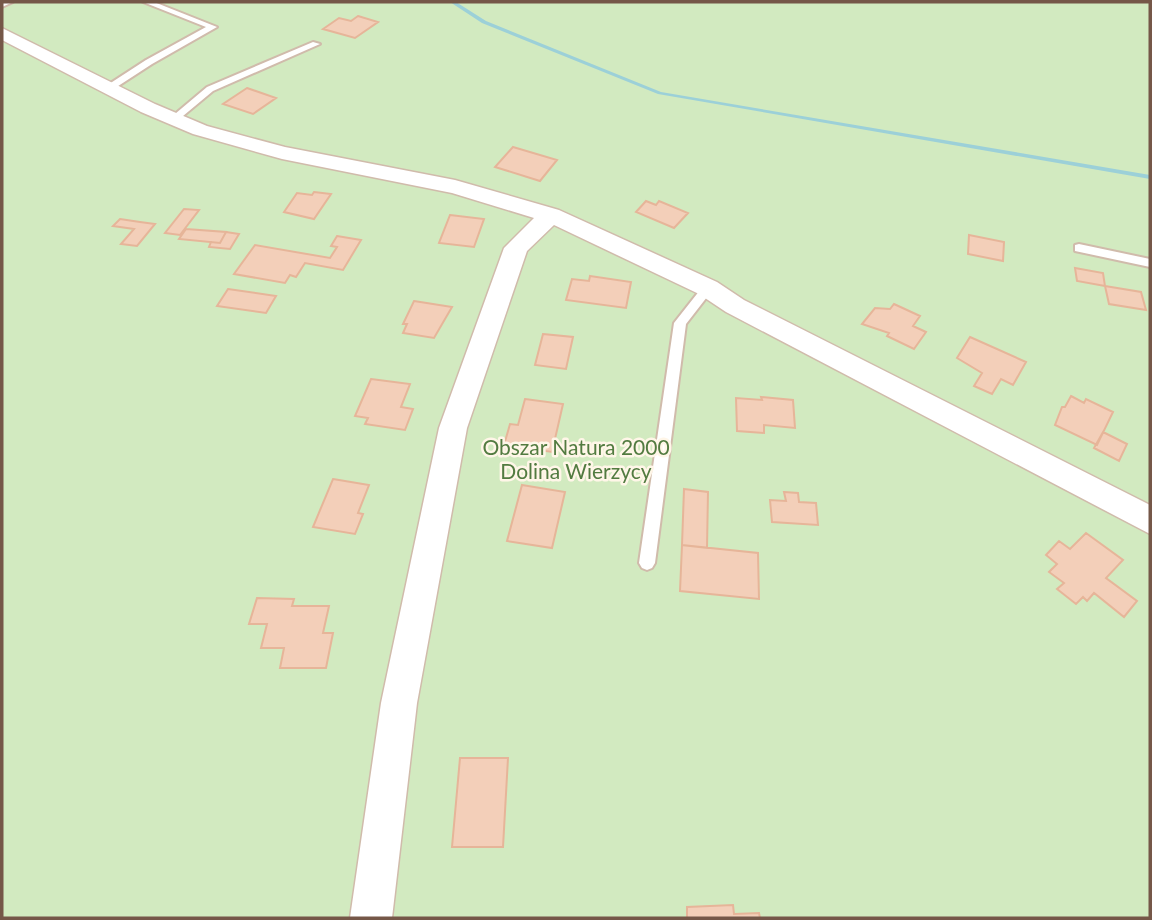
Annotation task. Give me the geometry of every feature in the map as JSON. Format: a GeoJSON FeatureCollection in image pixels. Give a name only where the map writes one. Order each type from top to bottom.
{"type":"FeatureCollection","features":[{"type":"Feature","properties":{"kind":"street"},"geometry":{"type":"LineString","coordinates":[[2,33],[109,88],[200,130],[282,153],[419,178],[551,215],[708,288],[735,306],[1150,520]]}},
{"type":"Feature","properties":{"kind":"street"},"geometry":{"type":"LineString","coordinates":[[371,918],[399,703],[453,428],[516,248],[551,215]]}},
{"type":"Feature","properties":{"kind":"lane"},"geometry":{"type":"LineString","coordinates":[[2,5],[9,2]]}},
{"type":"Feature","properties":{"kind":"lane"},"geometry":{"type":"LineString","coordinates":[[109,88],[149,62],[213,27],[148,2]]}},
{"type":"Feature","properties":{"kind":"lane"},"geometry":{"type":"LineString","coordinates":[[174,119],[210,89],[316,44]]}},
{"type":"Feature","properties":{"kind":"lane"},"geometry":{"type":"LineString","coordinates":[[1079,248],[1150,263]]}},
{"type":"Feature","properties":{"kind":"lane"},"geometry":{"type":"LineString","coordinates":[[648,564],[680,323],[708,288]]}},
{"type":"Feature","properties":{"kind":"green space","name":"Obszar Natura 2000 Dolina Wierzycy"},"geometry":{"type":"Polygon","coordinates":[[[2,2],[1150,2],[1150,918],[2,918],[2,2]]]}},
{"type":"Feature","properties":{"kind":"building"},"geometry":{"type":"Polygon","coordinates":[[[358,16],[378,22],[355,38],[323,29],[339,18],[351,21],[358,16]]]}},
{"type":"Feature","properties":{"kind":"building"},"geometry":{"type":"Polygon","coordinates":[[[247,88],[276,98],[253,114],[223,104],[247,88]]]}},
{"type":"Feature","properties":{"kind":"building"},"geometry":{"type":"Polygon","coordinates":[[[513,147],[557,160],[540,181],[495,167],[513,147]]]}},
{"type":"Feature","properties":{"kind":"building"},"geometry":{"type":"Polygon","coordinates":[[[314,192],[331,194],[314,219],[284,212],[297,193],[312,195],[314,192]]]}},
{"type":"Feature","properties":{"kind":"building"},"geometry":{"type":"Polygon","coordinates":[[[646,201],[656,205],[659,201],[688,213],[674,228],[636,212],[646,201]]]}},
{"type":"Feature","properties":{"kind":"building"},"geometry":{"type":"Polygon","coordinates":[[[184,209],[199,210],[180,235],[165,233],[184,209]]]}},
{"type":"Feature","properties":{"kind":"building"},"geometry":{"type":"Polygon","coordinates":[[[450,215],[484,219],[474,247],[439,243],[450,215]]]}},
{"type":"Feature","properties":{"kind":"building"},"geometry":{"type":"Polygon","coordinates":[[[120,219],[155,224],[137,246],[121,244],[134,229],[113,226],[120,219]]]}},
{"type":"Feature","properties":{"kind":"building"},"geometry":{"type":"Polygon","coordinates":[[[186,229],[226,232],[220,243],[179,239],[186,229]]]}},
{"type":"Feature","properties":{"kind":"building"},"geometry":{"type":"Polygon","coordinates":[[[226,232],[239,234],[230,249],[209,247],[211,242],[220,243],[226,232]]]}},
{"type":"Feature","properties":{"kind":"building"},"geometry":{"type":"Polygon","coordinates":[[[969,235],[1004,242],[1003,261],[968,254],[969,235]]]}},
{"type":"Feature","properties":{"kind":"building"},"geometry":{"type":"Polygon","coordinates":[[[337,236],[361,240],[343,270],[305,263],[296,277],[290,275],[285,283],[234,274],[255,245],[330,258],[337,247],[331,246],[337,236]]]}},
{"type":"Feature","properties":{"kind":"building"},"geometry":{"type":"Polygon","coordinates":[[[1075,268],[1103,273],[1105,286],[1077,281],[1075,268]]]}},
{"type":"Feature","properties":{"kind":"building"},"geometry":{"type":"Polygon","coordinates":[[[590,276],[631,282],[626,308],[566,300],[572,279],[589,281],[590,276]]]}},
{"type":"Feature","properties":{"kind":"building"},"geometry":{"type":"Polygon","coordinates":[[[1105,286],[1141,292],[1146,310],[1109,304],[1105,286]]]}},
{"type":"Feature","properties":{"kind":"building"},"geometry":{"type":"Polygon","coordinates":[[[228,289],[276,296],[266,313],[217,306],[228,289]]]}},
{"type":"Feature","properties":{"kind":"building"},"geometry":{"type":"Polygon","coordinates":[[[414,301],[452,307],[434,338],[403,333],[407,324],[403,324],[414,301]]]}},
{"type":"Feature","properties":{"kind":"building"},"geometry":{"type":"Polygon","coordinates":[[[894,304],[920,316],[913,326],[926,332],[914,349],[887,336],[889,333],[862,324],[875,308],[890,309],[894,304]]]}},
{"type":"Feature","properties":{"kind":"building"},"geometry":{"type":"Polygon","coordinates":[[[543,334],[573,337],[566,369],[535,365],[543,334]]]}},
{"type":"Feature","properties":{"kind":"building"},"geometry":{"type":"Polygon","coordinates":[[[970,337],[1026,362],[1013,385],[1001,379],[992,394],[974,386],[982,373],[957,358],[970,337]]]}},
{"type":"Feature","properties":{"kind":"building"},"geometry":{"type":"Polygon","coordinates":[[[371,379],[410,384],[401,407],[413,409],[405,430],[365,424],[368,418],[355,416],[371,379]]]}},
{"type":"Feature","properties":{"kind":"building"},"geometry":{"type":"Polygon","coordinates":[[[1071,396],[1084,403],[1086,399],[1113,412],[1097,445],[1055,425],[1062,407],[1065,407],[1071,396]]]}},
{"type":"Feature","properties":{"kind":"building"},"geometry":{"type":"Polygon","coordinates":[[[761,397],[793,400],[795,428],[764,425],[764,433],[737,431],[736,398],[762,400],[761,397]]]}},
{"type":"Feature","properties":{"kind":"building"},"geometry":{"type":"Polygon","coordinates":[[[525,399],[563,404],[552,452],[504,445],[510,424],[518,425],[525,399]]]}},
{"type":"Feature","properties":{"kind":"building"},"geometry":{"type":"Polygon","coordinates":[[[1103,432],[1127,444],[1119,461],[1094,448],[1103,432]]]}},
{"type":"Feature","properties":{"kind":"building"},"geometry":{"type":"Polygon","coordinates":[[[333,479],[369,485],[358,513],[363,514],[355,534],[313,527],[333,479]]]}},
{"type":"Feature","properties":{"kind":"building"},"geometry":{"type":"Polygon","coordinates":[[[522,485],[565,492],[552,548],[507,541],[522,485]]]}},
{"type":"Feature","properties":{"kind":"building"},"geometry":{"type":"Polygon","coordinates":[[[684,489],[708,492],[707,548],[682,545],[684,489]]]}},
{"type":"Feature","properties":{"kind":"building"},"geometry":{"type":"Polygon","coordinates":[[[784,492],[798,493],[799,502],[816,503],[818,525],[772,522],[770,500],[786,501],[784,492]]]}},
{"type":"Feature","properties":{"kind":"building"},"geometry":{"type":"Polygon","coordinates":[[[1086,533],[1123,560],[1106,578],[1137,601],[1124,617],[1094,593],[1087,601],[1083,597],[1076,604],[1057,589],[1064,583],[1049,572],[1057,564],[1046,555],[1059,541],[1070,549],[1086,533]]]}},
{"type":"Feature","properties":{"kind":"building"},"geometry":{"type":"Polygon","coordinates":[[[682,545],[758,553],[759,599],[680,591],[682,545]]]}},
{"type":"Feature","properties":{"kind":"building"},"geometry":{"type":"Polygon","coordinates":[[[257,598],[294,599],[292,606],[329,606],[323,633],[333,633],[326,668],[280,668],[284,648],[261,648],[267,624],[249,624],[257,598]]]}},
{"type":"Feature","properties":{"kind":"building"},"geometry":{"type":"Polygon","coordinates":[[[460,758],[508,758],[503,847],[452,847],[460,758]]]}},
{"type":"Feature","properties":{"kind":"building"},"geometry":{"type":"Polygon","coordinates":[[[733,905],[734,914],[759,913],[760,918],[687,918],[687,907],[733,905]]]}},
{"type":"Feature","properties":{"kind":"waterway"},"geometry":{"type":"LineString","coordinates":[[453,2],[484,22],[660,93],[1150,177]]}}]}
